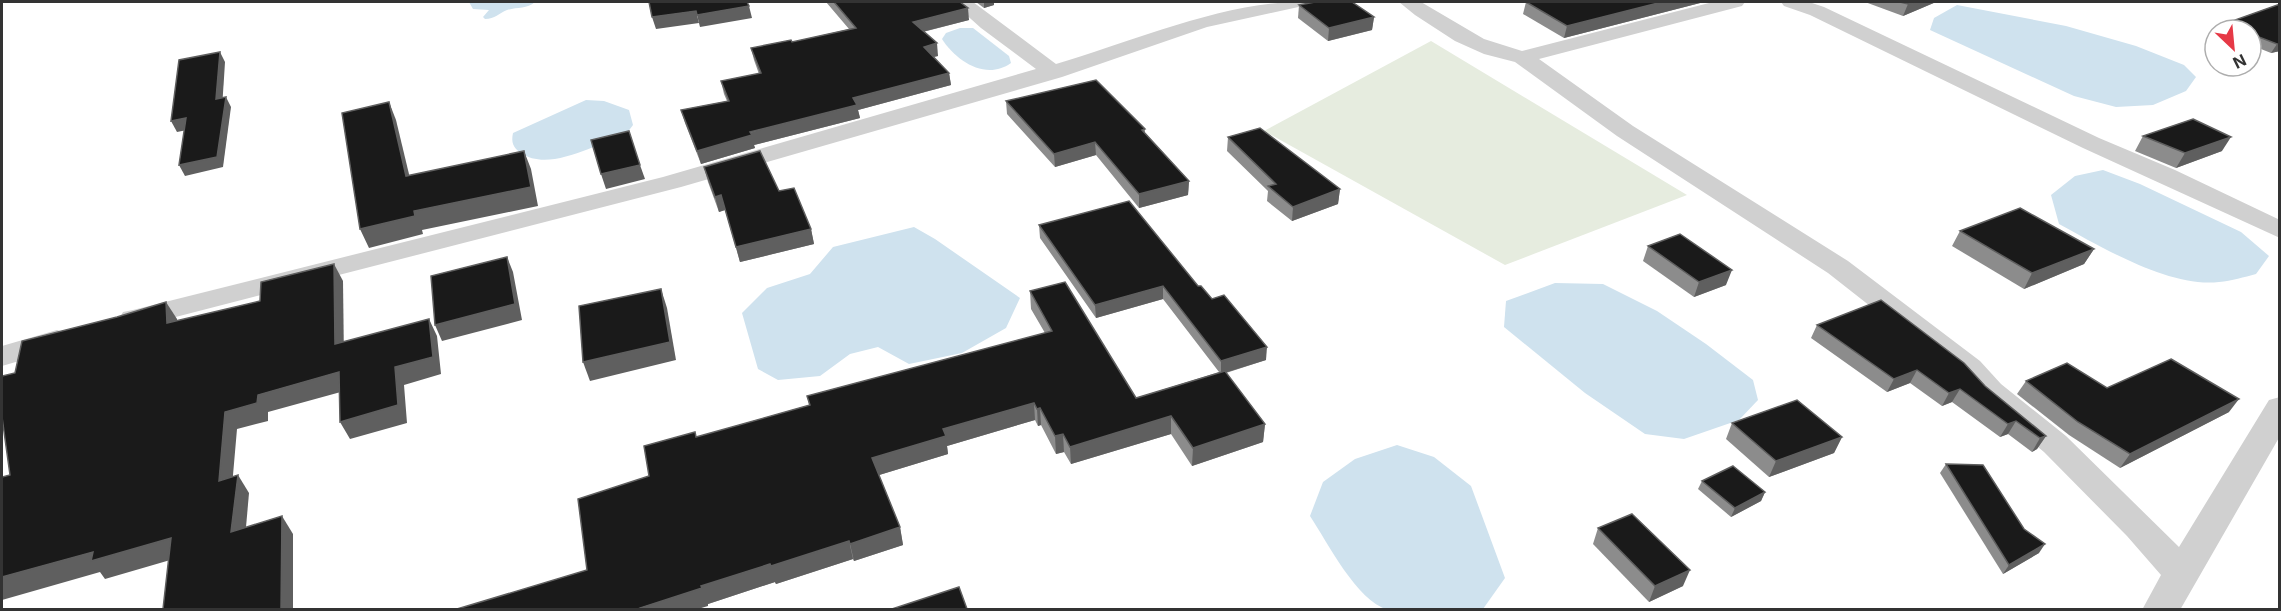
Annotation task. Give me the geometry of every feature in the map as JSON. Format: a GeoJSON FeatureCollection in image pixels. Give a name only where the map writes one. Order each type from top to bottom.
{"type":"FeatureCollection","features":[{"type":"Feature","properties":{"kind":"street"},"geometry":{"type":"LineString","coordinates":[[962,2],[1054,72]]}},
{"type":"Feature","properties":{"kind":"street"},"geometry":{"type":"LineString","coordinates":[[110,324],[672,182],[1054,72],[1212,18],[1296,2]]}},
{"type":"Feature","properties":{"kind":"street"},"geometry":{"type":"LineString","coordinates":[[1409,2],[1476,45],[1502,55],[1522,57],[1735,2]]}},
{"type":"Feature","properties":{"kind":"street"},"geometry":{"type":"LineString","coordinates":[[1791,2],[1817,11],[2091,143],[2166,175],[2280,230]]}},
{"type":"Feature","properties":{"kind":"street"},"geometry":{"type":"LineString","coordinates":[[1817,11],[1848,2]]}},
{"type":"Feature","properties":{"kind":"street"},"geometry":{"type":"LineString","coordinates":[[1522,57],[1625,131],[1838,267],[1969,368],[1990,391],[2055,444],[2139,527],[2182,574]]}},
{"type":"Feature","properties":{"kind":"street"},"geometry":{"type":"LineString","coordinates":[[2,356],[78,334]]}},
{"type":"Feature","properties":{"kind":"street"},"geometry":{"type":"LineString","coordinates":[[2160,609],[2280,408]]}},
{"type":"Feature","properties":{"kind":"shaded area"},"geometry":{"type":"Polygon","coordinates":[[[1431,41],[1687,195],[1505,265],[1264,131],[1431,41]]]}},
{"type":"Feature","properties":{"kind":"water"},"geometry":{"type":"Polygon","coordinates":[[[469,2],[535,2],[529,6],[507,10],[485,19],[483,17],[489,10],[473,9],[469,2]]]}},
{"type":"Feature","properties":{"kind":"water"},"geometry":{"type":"Polygon","coordinates":[[[1957,5],[2066,26],[2136,46],[2184,65],[2196,77],[2186,91],[2153,105],[2116,107],[2074,96],[1930,30],[1934,18],[1957,5]]]}},
{"type":"Feature","properties":{"kind":"water"},"geometry":{"type":"Polygon","coordinates":[[[960,28],[973,28],[1009,56],[1011,63],[992,70],[972,66],[963,61],[942,39],[946,33],[960,28]]]}},
{"type":"Feature","properties":{"kind":"water"},"geometry":{"type":"Polygon","coordinates":[[[586,100],[604,101],[629,110],[633,125],[627,133],[589,149],[559,158],[545,160],[532,158],[514,147],[513,133],[586,100]]]}},
{"type":"Feature","properties":{"kind":"water"},"geometry":{"type":"Polygon","coordinates":[[[2103,170],[2140,184],[2241,232],[2269,256],[2256,274],[2238,279],[2200,282],[2179,279],[2136,264],[2059,224],[2051,195],[2075,176],[2103,170]]]}},
{"type":"Feature","properties":{"kind":"water"},"geometry":{"type":"Polygon","coordinates":[[[914,227],[1020,298],[1006,328],[962,353],[909,364],[878,347],[850,354],[820,376],[778,380],[758,369],[742,313],[767,288],[810,274],[833,247],[914,227]]]}},
{"type":"Feature","properties":{"kind":"water"},"geometry":{"type":"Polygon","coordinates":[[[1555,283],[1603,284],[1657,311],[1706,344],[1753,380],[1758,400],[1739,420],[1684,439],[1645,434],[1585,393],[1504,327],[1506,301],[1555,283]]]}},
{"type":"Feature","properties":{"kind":"water"},"geometry":{"type":"Polygon","coordinates":[[[1397,445],[1434,457],[1471,486],[1505,578],[1483,609],[1388,610],[1376,604],[1354,583],[1310,516],[1323,482],[1355,459],[1397,445]]]}},
{"type":"Feature","properties":{"kind":"building"},"geometry":{"type":"Polygon","coordinates":[[[649,2],[747,2],[749,6],[697,15],[696,11],[652,17],[649,2]]]}},
{"type":"Feature","properties":{"kind":"building"},"geometry":{"type":"Polygon","coordinates":[[[834,2],[960,2],[968,8],[913,22],[937,43],[924,47],[949,73],[853,98],[857,105],[750,132],[752,135],[697,151],[681,110],[729,101],[721,81],[761,73],[751,48],[856,28],[834,2]]]}},
{"type":"Feature","properties":{"kind":"building"},"geometry":{"type":"Polygon","coordinates":[[[1315,2],[1352,2],[1374,17],[1329,28],[1299,5],[1315,2]]]}},
{"type":"Feature","properties":{"kind":"building"},"geometry":{"type":"Polygon","coordinates":[[[1526,2],[1662,2],[1567,26],[1526,2]]]}},
{"type":"Feature","properties":{"kind":"building"},"geometry":{"type":"Polygon","coordinates":[[[2280,4],[2280,44],[2263,39],[2263,18],[2241,18],[2280,4]]]}},
{"type":"Feature","properties":{"kind":"building"},"geometry":{"type":"Polygon","coordinates":[[[220,52],[216,99],[226,97],[217,157],[179,165],[186,118],[171,121],[179,60],[220,52]]]}},
{"type":"Feature","properties":{"kind":"building"},"geometry":{"type":"Polygon","coordinates":[[[1096,80],[1145,129],[1142,130],[1189,181],[1139,194],[1095,142],[1054,154],[1006,101],[1096,80]]]}},
{"type":"Feature","properties":{"kind":"building"},"geometry":{"type":"Polygon","coordinates":[[[389,102],[406,176],[524,151],[531,187],[414,211],[415,216],[360,229],[342,113],[389,102]]]}},
{"type":"Feature","properties":{"kind":"building"},"geometry":{"type":"Polygon","coordinates":[[[2193,119],[2231,137],[2185,153],[2143,136],[2193,119]]]}},
{"type":"Feature","properties":{"kind":"building"},"geometry":{"type":"Polygon","coordinates":[[[1260,128],[1340,189],[1293,207],[1268,186],[1276,184],[1228,137],[1260,128]]]}},
{"type":"Feature","properties":{"kind":"building"},"geometry":{"type":"Polygon","coordinates":[[[629,131],[640,165],[601,174],[591,140],[629,131]]]}},
{"type":"Feature","properties":{"kind":"building"},"geometry":{"type":"Polygon","coordinates":[[[760,151],[779,191],[794,188],[811,229],[736,247],[721,195],[715,197],[704,167],[760,151]]]}},
{"type":"Feature","properties":{"kind":"building"},"geometry":{"type":"Polygon","coordinates":[[[1129,201],[1198,286],[1201,286],[1212,299],[1224,295],[1267,347],[1221,361],[1163,286],[1095,305],[1039,225],[1129,201]]]}},
{"type":"Feature","properties":{"kind":"building"},"geometry":{"type":"Polygon","coordinates":[[[2020,208],[2094,249],[2032,273],[1960,231],[2020,208]]]}},
{"type":"Feature","properties":{"kind":"building"},"geometry":{"type":"Polygon","coordinates":[[[1680,234],[1732,270],[1699,282],[1648,246],[1680,234]]]}},
{"type":"Feature","properties":{"kind":"building"},"geometry":{"type":"Polygon","coordinates":[[[507,257],[515,304],[435,325],[431,276],[507,257]]]}},
{"type":"Feature","properties":{"kind":"building"},"geometry":{"type":"Polygon","coordinates":[[[334,264],[335,344],[429,319],[433,357],[395,367],[398,405],[340,422],[339,372],[258,395],[257,403],[225,412],[219,481],[238,475],[231,532],[282,516],[281,609],[163,609],[171,538],[91,561],[93,552],[2,577],[2,477],[10,475],[2,417],[2,376],[15,373],[22,341],[166,302],[167,323],[260,301],[261,282],[334,264]]]}},
{"type":"Feature","properties":{"kind":"building"},"geometry":{"type":"Polygon","coordinates":[[[1065,282],[1136,398],[1225,371],[1265,424],[1193,448],[1171,416],[1070,447],[1063,434],[1055,436],[1040,408],[1037,409],[1034,403],[943,429],[946,436],[872,458],[900,527],[850,544],[849,541],[771,566],[770,564],[701,586],[702,588],[641,609],[457,609],[587,570],[578,499],[649,476],[644,446],[695,432],[696,437],[810,405],[807,396],[1052,331],[1030,291],[1065,282]]]}},
{"type":"Feature","properties":{"kind":"building"},"geometry":{"type":"Polygon","coordinates":[[[661,289],[670,342],[583,362],[579,306],[661,289]]]}},
{"type":"Feature","properties":{"kind":"building"},"geometry":{"type":"Polygon","coordinates":[[[1881,300],[1964,363],[1985,386],[2046,436],[2040,438],[2016,421],[2008,424],[1960,389],[1949,393],[1917,370],[1894,379],[1817,325],[1881,300]]]}},
{"type":"Feature","properties":{"kind":"building"},"geometry":{"type":"Polygon","coordinates":[[[2171,359],[2239,399],[2130,454],[2078,422],[2026,381],[2067,363],[2107,388],[2171,359]]]}},
{"type":"Feature","properties":{"kind":"building"},"geometry":{"type":"Polygon","coordinates":[[[1797,400],[1842,437],[1776,461],[1732,423],[1797,400]]]}},
{"type":"Feature","properties":{"kind":"building"},"geometry":{"type":"Polygon","coordinates":[[[1946,464],[1983,465],[2024,529],[2045,544],[2009,565],[1946,464]]]}},
{"type":"Feature","properties":{"kind":"building"},"geometry":{"type":"Polygon","coordinates":[[[1733,466],[1765,492],[1735,508],[1702,481],[1733,466]]]}},
{"type":"Feature","properties":{"kind":"building"},"geometry":{"type":"Polygon","coordinates":[[[1632,514],[1690,570],[1655,586],[1598,528],[1632,514]]]}},
{"type":"Feature","properties":{"kind":"building"},"geometry":{"type":"Polygon","coordinates":[[[959,587],[967,609],[892,609],[959,587]]]}}]}
